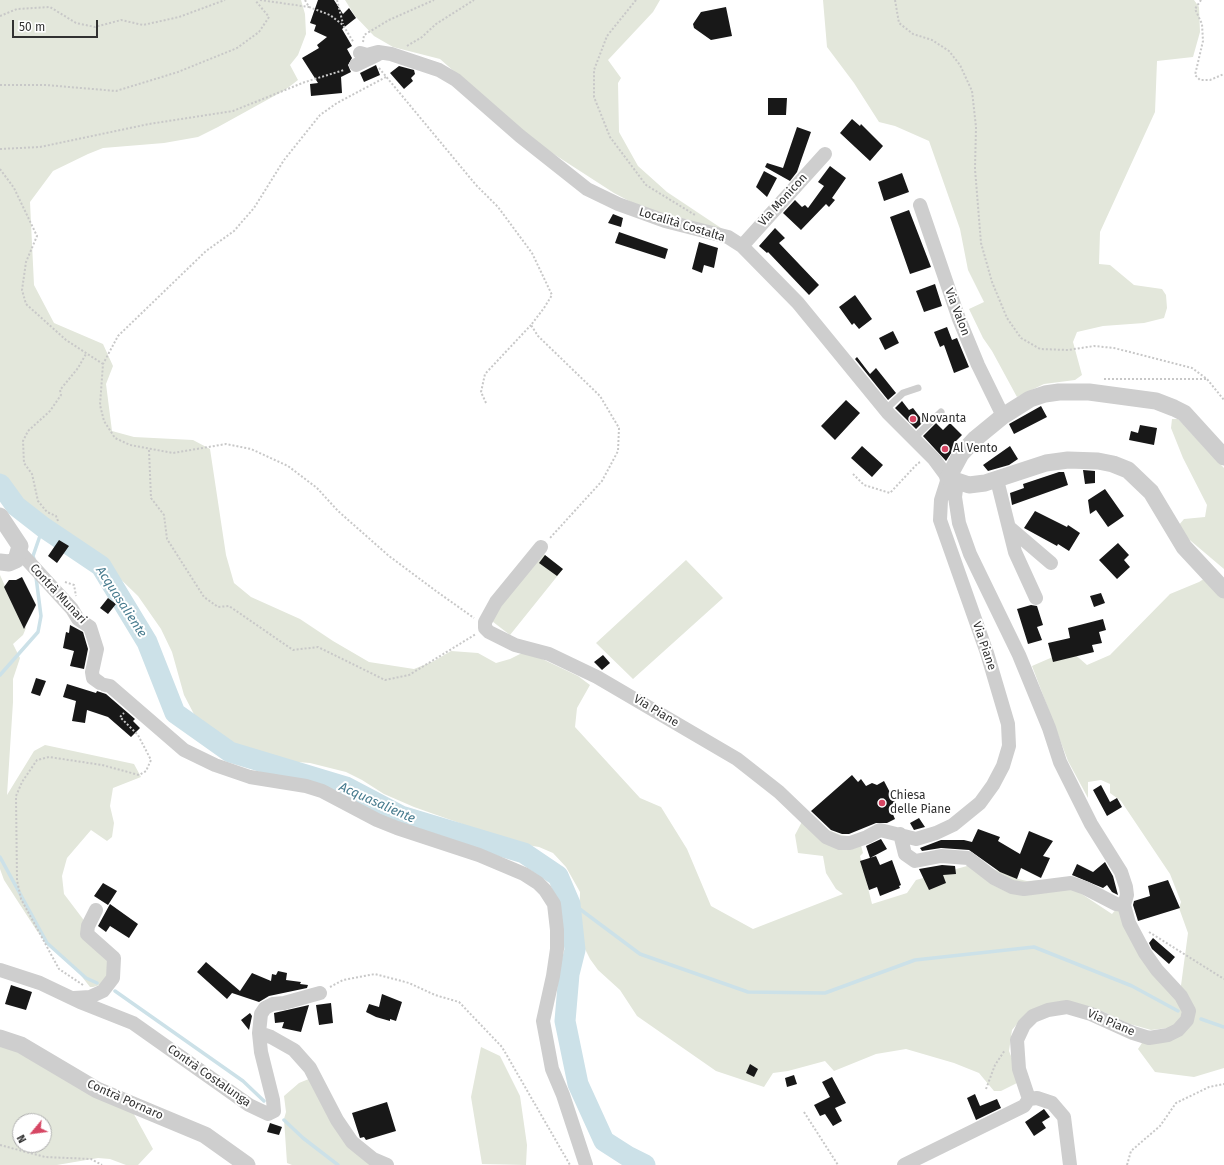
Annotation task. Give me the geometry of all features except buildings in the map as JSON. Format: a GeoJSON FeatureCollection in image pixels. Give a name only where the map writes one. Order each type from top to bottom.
{"type":"FeatureCollection","features":[{"type":"Feature","properties":{"kind":"street","name":"Località Costalta"},"geometry":{"type":"LineString","coordinates":[[353,63],[384,53],[439,70],[456,80],[525,141],[587,189],[618,204],[665,221],[728,237],[742,246],[798,303],[885,410],[914,438],[953,480]]}},
{"type":"Feature","properties":{"kind":"street","name":"Via Monicon"},"geometry":{"type":"LineString","coordinates":[[742,246],[825,154]]}},
{"type":"Feature","properties":{"kind":"street","name":"Via Valon"},"geometry":{"type":"LineString","coordinates":[[920,205],[959,319],[978,365],[1003,416]]}},
{"type":"Feature","properties":{"kind":"street","name":"Via Piane"},"geometry":{"type":"LineString","coordinates":[[485,625],[488,632],[515,645],[549,654],[598,677],[736,759],[779,792],[826,837],[840,843],[850,843],[867,837],[880,830],[916,839],[936,833],[953,825],[980,803],[993,785],[1003,766],[1009,746],[1008,724],[999,690],[940,520],[941,500],[953,480],[961,454],[986,426],[1030,399],[1045,394],[1059,392],[1089,392],[1156,401],[1184,413],[1224,457]]}},
{"type":"Feature","properties":{"kind":"street"},"geometry":{"type":"LineString","coordinates":[[953,480],[969,484],[997,480],[1046,463],[1068,460],[1098,461],[1113,464],[1128,470],[1151,492],[1184,547],[1224,590]]}},
{"type":"Feature","properties":{"kind":"street","name":"Via Piane"},"geometry":{"type":"LineString","coordinates":[[953,480],[959,523],[970,554],[1019,655],[1050,728],[1060,762],[1091,824],[1121,872],[1127,891],[1124,905],[1129,923],[1144,953],[1157,970],[1181,996],[1189,1011],[1187,1020],[1178,1030],[1168,1035],[1149,1038],[1133,1033],[1091,1014],[1067,1007],[1048,1010],[1032,1016],[1024,1025],[1017,1040]]}},
{"type":"Feature","properties":{"kind":"street"},"geometry":{"type":"LineString","coordinates":[[997,480],[1015,552],[1036,598]]}},
{"type":"Feature","properties":{"kind":"street"},"geometry":{"type":"LineString","coordinates":[[0,516],[20,546],[23,556],[9,563],[0,562]]}},
{"type":"Feature","properties":{"kind":"street"},"geometry":{"type":"LineString","coordinates":[[1010,528],[1051,563]]}},
{"type":"Feature","properties":{"kind":"street"},"geometry":{"type":"LineString","coordinates":[[485,625],[496,602],[541,547]]}},
{"type":"Feature","properties":{"kind":"street","name":"Contrà Munari"},"geometry":{"type":"LineString","coordinates":[[23,556],[72,609],[78,618],[90,627],[97,649],[92,672],[93,678],[110,686],[184,750],[230,772],[322,791],[377,820],[480,855],[524,874],[546,890],[554,904],[557,949],[553,976],[543,1021],[552,1069],[564,1095],[586,1165]]}},
{"type":"Feature","properties":{"kind":"street"},"geometry":{"type":"LineString","coordinates":[[900,834],[905,854],[915,861],[941,856],[968,858],[994,878],[1012,887],[1024,889],[1071,883],[1085,888],[1110,902],[1124,905]]}},
{"type":"Feature","properties":{"kind":"street"},"geometry":{"type":"LineString","coordinates":[[0,970],[40,983],[72,998],[90,997],[103,990],[113,978],[114,958],[87,934],[88,926],[96,910]]}},
{"type":"Feature","properties":{"kind":"street","name":"Contrà Costalunga"},"geometry":{"type":"LineString","coordinates":[[72,998],[133,1023],[249,1105],[262,1113],[270,1114],[274,1111],[274,1100],[261,1052],[259,1033],[260,1017],[268,1006],[320,993]]}},
{"type":"Feature","properties":{"kind":"street"},"geometry":{"type":"LineString","coordinates":[[259,1033],[271,1037],[294,1050],[310,1068],[337,1120],[352,1142],[374,1159],[386,1165]]}},
{"type":"Feature","properties":{"kind":"street","name":"Contrà Pornaro"},"geometry":{"type":"LineString","coordinates":[[0,1038],[22,1045],[97,1090],[205,1135],[247,1165]]}},
{"type":"Feature","properties":{"kind":"street"},"geometry":{"type":"LineString","coordinates":[[904,1165],[1024,1106],[1028,1099],[1019,1069],[1017,1040]]}},
{"type":"Feature","properties":{"kind":"street"},"geometry":{"type":"LineString","coordinates":[[1028,1099],[1037,1098],[1052,1103],[1064,1117],[1070,1165]]}},
{"type":"Feature","properties":{"kind":"lane"},"geometry":{"type":"LineString","coordinates":[[885,410],[903,393],[918,388]]}},
{"type":"Feature","properties":{"kind":"lane"},"geometry":{"type":"LineString","coordinates":[[914,438],[941,412]]}},
{"type":"Feature","properties":{"kind":"path"},"geometry":{"type":"LineString","coordinates":[[0,16],[17,9],[50,7],[76,23],[95,27],[120,20],[144,25],[179,17],[225,0]]}},
{"type":"Feature","properties":{"kind":"path"},"geometry":{"type":"LineString","coordinates":[[0,85],[46,85],[116,91],[178,72],[237,48],[259,32],[268,17],[255,0]]}},
{"type":"Feature","properties":{"kind":"path"},"geometry":{"type":"LineString","coordinates":[[260,0],[310,7],[330,15],[343,24]]}},
{"type":"Feature","properties":{"kind":"path"},"geometry":{"type":"LineString","coordinates":[[305,0],[310,7]]}},
{"type":"Feature","properties":{"kind":"path"},"geometry":{"type":"LineString","coordinates":[[337,0],[353,63]]}},
{"type":"Feature","properties":{"kind":"path"},"geometry":{"type":"LineString","coordinates":[[0,149],[40,147],[149,124],[233,111],[353,63],[364,35],[389,20],[434,0]]}},
{"type":"Feature","properties":{"kind":"path"},"geometry":{"type":"LineString","coordinates":[[403,48],[422,37],[449,15],[474,0]]}},
{"type":"Feature","properties":{"kind":"path"},"geometry":{"type":"LineString","coordinates":[[636,0],[607,36],[594,70],[594,97],[610,137],[646,185],[697,217]]}},
{"type":"Feature","properties":{"kind":"path"},"geometry":{"type":"LineString","coordinates":[[895,0],[899,23],[913,34],[932,40],[949,51],[960,65],[972,92],[976,127],[975,169],[981,243],[992,282],[1007,318],[1021,338],[1040,349],[1068,350],[1094,346],[1114,348],[1192,368],[1207,379],[1224,400]]}},
{"type":"Feature","properties":{"kind":"path"},"geometry":{"type":"LineString","coordinates":[[1201,0],[1195,9],[1202,24],[1203,41],[1195,75],[1200,80],[1210,80],[1224,74]]}},
{"type":"Feature","properties":{"kind":"path"},"geometry":{"type":"LineString","coordinates":[[378,67],[476,185],[498,207],[532,253],[552,294],[531,325],[485,374],[481,392],[486,403]]}},
{"type":"Feature","properties":{"kind":"path"},"geometry":{"type":"LineString","coordinates":[[149,450],[151,498],[164,516],[168,539],[204,597],[218,607],[229,606],[293,650],[318,647],[385,680],[409,675],[485,625],[389,556],[338,511],[317,488],[288,466],[251,449],[226,444],[173,453],[149,450],[130,445],[114,438],[104,421],[100,404],[104,364],[118,336],[206,251],[234,231],[254,208],[284,160],[320,115],[386,77]]}},
{"type":"Feature","properties":{"kind":"path"},"geometry":{"type":"LineString","coordinates":[[0,169],[14,188],[37,236],[26,262],[22,290],[26,304],[66,340],[104,364]]}},
{"type":"Feature","properties":{"kind":"path"},"geometry":{"type":"LineString","coordinates":[[531,325],[538,336],[600,396],[619,428],[618,451],[602,481],[541,547]]}},
{"type":"Feature","properties":{"kind":"path"},"geometry":{"type":"LineString","coordinates":[[58,521],[56,516],[47,512],[38,501],[32,474],[24,463],[23,442],[28,431],[50,411],[61,394],[60,390],[74,373],[87,353]]}},
{"type":"Feature","properties":{"kind":"path"},"geometry":{"type":"LineString","coordinates":[[1096,380],[1207,379]]}},
{"type":"Feature","properties":{"kind":"path"},"geometry":{"type":"LineString","coordinates":[[853,474],[864,485],[890,492],[918,463],[934,459]]}},
{"type":"Feature","properties":{"kind":"path"},"geometry":{"type":"LineString","coordinates":[[90,997],[82,984],[63,972],[56,963],[21,899],[17,880],[16,796],[22,782],[37,760],[49,757],[102,765],[139,775],[146,771],[151,760],[138,735],[120,717],[132,706]]}},
{"type":"Feature","properties":{"kind":"path"},"geometry":{"type":"LineString","coordinates":[[1148,932],[1224,980]]}},
{"type":"Feature","properties":{"kind":"path"},"geometry":{"type":"LineString","coordinates":[[320,993],[343,980],[375,974],[409,983],[436,995],[459,1002],[502,1047],[570,1165]]}},
{"type":"Feature","properties":{"kind":"path"},"geometry":{"type":"LineString","coordinates":[[986,1090],[994,1065],[1003,1052],[1017,1040]]}},
{"type":"Feature","properties":{"kind":"path"},"geometry":{"type":"LineString","coordinates":[[1127,1165],[1131,1150],[1160,1126],[1176,1103],[1209,1087],[1224,1084]]}},
{"type":"Feature","properties":{"kind":"path"},"geometry":{"type":"LineString","coordinates":[[804,1112],[838,1165]]}},
{"type":"Feature","properties":{"kind":"path"},"geometry":{"type":"LineString","coordinates":[[0,1145],[45,1157],[91,1159],[102,1165]]}},
{"type":"Feature","properties":{"kind":"shaded area"},"geometry":{"type":"Polygon","coordinates":[[[0,0],[301,0],[305,14],[306,34],[298,55],[290,65],[298,80],[285,90],[198,137],[164,143],[103,148],[88,154],[53,171],[30,202],[34,285],[54,323],[103,344],[113,366],[106,384],[112,431],[134,437],[193,440],[210,449],[226,555],[234,583],[251,597],[300,619],[333,641],[369,662],[414,669],[434,661],[451,651],[478,653],[496,663],[510,659],[522,653],[538,657],[578,676],[590,685],[577,708],[575,727],[640,798],[661,807],[687,849],[711,906],[753,929],[843,894],[836,889],[826,873],[823,856],[798,853],[795,835],[806,814],[828,830],[841,835],[859,838],[863,853],[860,856],[872,904],[907,893],[916,880],[978,863],[1018,879],[1027,881],[1059,879],[1112,914],[1118,907],[1187,1011],[1176,1027],[1151,1030],[1130,1024],[1104,1012],[1074,1005],[1023,1017],[1012,1030],[1009,1051],[1021,1081],[1001,1091],[994,1091],[979,1073],[954,1063],[906,1049],[876,1054],[834,1071],[825,1061],[788,1071],[773,1073],[764,1087],[716,1071],[637,1016],[620,990],[598,970],[590,959],[579,937],[580,892],[566,867],[553,853],[539,847],[521,844],[502,838],[414,807],[384,794],[346,772],[310,763],[273,760],[237,749],[208,732],[196,718],[184,695],[172,652],[161,629],[138,596],[92,554],[26,510],[13,496],[0,475],[0,0]]]}},
{"type":"Feature","properties":{"kind":"shaded area"},"geometry":{"type":"Polygon","coordinates":[[[345,0],[660,0],[653,12],[608,60],[621,78],[618,83],[619,132],[638,166],[667,192],[724,230],[687,224],[631,202],[614,193],[532,140],[440,59],[393,47],[374,36],[355,16],[345,0]]]}},
{"type":"Feature","properties":{"kind":"shaded area"},"geometry":{"type":"Polygon","coordinates":[[[823,0],[1194,0],[1199,7],[1200,32],[1193,57],[1157,61],[1155,112],[1100,232],[1099,264],[1110,265],[1134,285],[1162,289],[1166,295],[1167,308],[1164,318],[1144,323],[1103,326],[1077,332],[1073,342],[1082,375],[1075,380],[1044,384],[1017,397],[992,351],[983,338],[969,309],[984,302],[968,270],[960,229],[929,141],[895,126],[879,122],[854,83],[827,47],[823,0]]]}},
{"type":"Feature","properties":{"kind":"shaded area"},"geometry":{"type":"Polygon","coordinates":[[[1172,419],[1178,419],[1224,468],[1224,569],[1185,536],[1178,526],[1184,519],[1205,517],[1207,505],[1183,458],[1171,428],[1172,419]]]}},
{"type":"Feature","properties":{"kind":"shaded area"},"geometry":{"type":"Polygon","coordinates":[[[540,551],[563,569],[510,635],[488,618],[540,551]]]}},
{"type":"Feature","properties":{"kind":"shaded area"},"geometry":{"type":"Polygon","coordinates":[[[686,560],[723,598],[633,679],[596,643],[686,560]]]}},
{"type":"Feature","properties":{"kind":"shaded area"},"geometry":{"type":"Polygon","coordinates":[[[1216,571],[1224,580],[1224,1068],[1194,1077],[1155,1072],[1138,1049],[1142,1043],[1186,1027],[1180,993],[1188,933],[1179,908],[1181,902],[1170,874],[1121,801],[1110,793],[1110,784],[1101,780],[1088,782],[1088,798],[1068,761],[1032,666],[1055,656],[1072,652],[1087,665],[1110,655],[1170,594],[1199,582],[1216,571]]]}},
{"type":"Feature","properties":{"kind":"shaded area"},"geometry":{"type":"Polygon","coordinates":[[[0,575],[21,621],[26,628],[23,635],[13,644],[20,658],[13,679],[7,795],[34,751],[45,745],[134,764],[141,777],[113,788],[110,806],[114,823],[112,837],[107,841],[91,830],[67,858],[62,876],[64,894],[108,952],[113,970],[100,985],[93,987],[90,987],[79,973],[37,931],[4,880],[0,869],[0,575]]]}},
{"type":"Feature","properties":{"kind":"shaded area"},"geometry":{"type":"Polygon","coordinates":[[[0,1042],[130,1107],[153,1149],[138,1165],[126,1165],[110,1159],[98,1158],[57,1165],[0,1165],[0,1042]]]}},
{"type":"Feature","properties":{"kind":"shaded area"},"geometry":{"type":"Polygon","coordinates":[[[481,1047],[500,1056],[520,1096],[527,1145],[526,1165],[482,1164],[471,1097],[481,1047]]]}},
{"type":"Feature","properties":{"kind":"shaded area"},"geometry":{"type":"Polygon","coordinates":[[[316,1076],[355,1139],[392,1165],[292,1165],[287,1163],[284,1119],[286,1112],[284,1096],[299,1083],[316,1076]]]}},
{"type":"Feature","properties":{"kind":"waterway","name":"Acquasaliente"},"geometry":{"type":"LineString","coordinates":[[0,484],[16,506],[43,527],[101,566],[147,642],[175,713],[230,752],[346,787],[401,816],[524,853],[558,876],[570,904],[575,950],[569,974],[565,1021],[578,1084],[604,1141],[645,1165]]}},
{"type":"Feature","properties":{"kind":"waterway"},"geometry":{"type":"LineString","coordinates":[[34,559],[33,556],[43,527]]}},
{"type":"Feature","properties":{"kind":"waterway"},"geometry":{"type":"LineString","coordinates":[[0,675],[38,632],[41,616],[36,577]]}},
{"type":"Feature","properties":{"kind":"waterway"},"geometry":{"type":"LineString","coordinates":[[0,857],[47,943],[86,978],[97,983]]}},
{"type":"Feature","properties":{"kind":"waterway"},"geometry":{"type":"LineString","coordinates":[[569,901],[640,954],[748,992],[825,993],[915,960],[1034,947],[1132,986],[1178,1011]]}},
{"type":"Feature","properties":{"kind":"waterway"},"geometry":{"type":"LineString","coordinates":[[115,991],[243,1081],[264,1101]]}},
{"type":"Feature","properties":{"kind":"waterway"},"geometry":{"type":"LineString","coordinates":[[1201,1019],[1224,1027]]}},
{"type":"Feature","properties":{"kind":"waterway"},"geometry":{"type":"LineString","coordinates":[[284,1120],[303,1138],[338,1165]]}},
{"type":"Feature","properties":{"kind":"place","name":"Novanta"},"geometry":{"type":"Point","coordinates":[913,419]}},
{"type":"Feature","properties":{"kind":"place","name":"Al Vento"},"geometry":{"type":"Point","coordinates":[945,449]}},
{"type":"Feature","properties":{"kind":"place","name":"Chiesa delle Piane"},"geometry":{"type":"Point","coordinates":[882,803]}}]}
